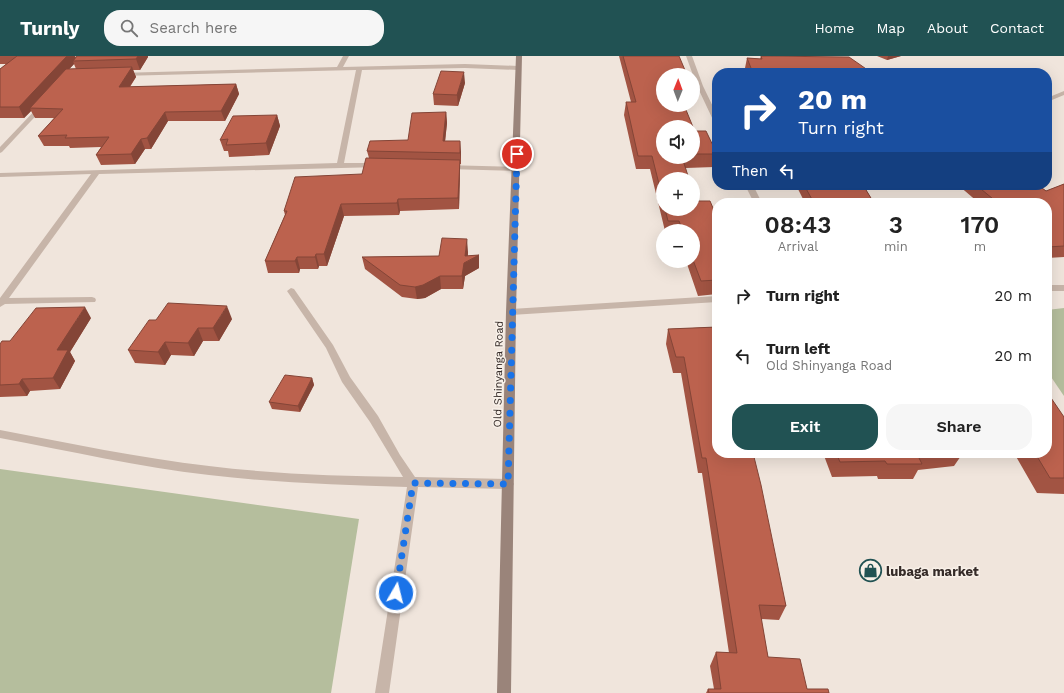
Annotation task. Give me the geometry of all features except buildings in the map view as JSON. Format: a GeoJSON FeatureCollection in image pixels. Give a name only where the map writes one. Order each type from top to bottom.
{"type":"FeatureCollection","features":[{"type":"Feature","properties":{"kind":"main road","name":"Old Shinyanga Road"},"geometry":{"type":"LineString","coordinates":[[504,693],[511,312],[519,56]]}},
{"type":"Feature","properties":{"kind":"street"},"geometry":{"type":"LineString","coordinates":[[690,56],[700,86],[712,111]]}},
{"type":"Feature","properties":{"kind":"street"},"geometry":{"type":"LineString","coordinates":[[338,70],[343,57]]}},
{"type":"Feature","properties":{"kind":"street"},"geometry":{"type":"LineString","coordinates":[[110,74],[466,66],[518,68]]}},
{"type":"Feature","properties":{"kind":"street"},"geometry":{"type":"LineString","coordinates":[[340,165],[359,69]]}},
{"type":"Feature","properties":{"kind":"street"},"geometry":{"type":"LineString","coordinates":[[1052,98],[1064,93]]}},
{"type":"Feature","properties":{"kind":"street"},"geometry":{"type":"LineString","coordinates":[[0,151],[45,102]]}},
{"type":"Feature","properties":{"kind":"street"},"geometry":{"type":"LineString","coordinates":[[0,175],[340,165],[386,166]]}},
{"type":"Feature","properties":{"kind":"street"},"geometry":{"type":"LineString","coordinates":[[440,167],[516,169]]}},
{"type":"Feature","properties":{"kind":"street"},"geometry":{"type":"LineString","coordinates":[[1,302],[97,172]]}},
{"type":"Feature","properties":{"kind":"street"},"geometry":{"type":"LineString","coordinates":[[1052,288],[1064,288]]}},
{"type":"Feature","properties":{"kind":"street"},"geometry":{"type":"LineString","coordinates":[[290,292],[330,347],[346,379],[374,419],[396,458],[413,483],[382,693]]}},
{"type":"Feature","properties":{"kind":"street"},"geometry":{"type":"LineString","coordinates":[[511,312],[712,299]]}},
{"type":"Feature","properties":{"kind":"street"},"geometry":{"type":"LineString","coordinates":[[1,302],[92,300]]}},
{"type":"Feature","properties":{"kind":"street"},"geometry":{"type":"LineString","coordinates":[[0,434],[149,462],[210,471],[316,480],[508,484]]}},
{"type":"Feature","properties":{"kind":"green space"},"geometry":{"type":"Polygon","coordinates":[[[1064,308],[1064,396],[1052,378],[1052,309],[1064,308]]]}},
{"type":"Feature","properties":{"kind":"green space"},"geometry":{"type":"Polygon","coordinates":[[[0,469],[359,519],[331,693],[0,693],[0,469]]]}},
{"type":"Feature","properties":{"kind":"place","name":"lubaga market"},"geometry":{"type":"Point","coordinates":[871,571]}},
{"type":"Feature","properties":{"kind":"route"},"geometry":{"type":"LineString","coordinates":[[396,593],[413,483],[508,484],[511,312],[517,154]]}}]}
